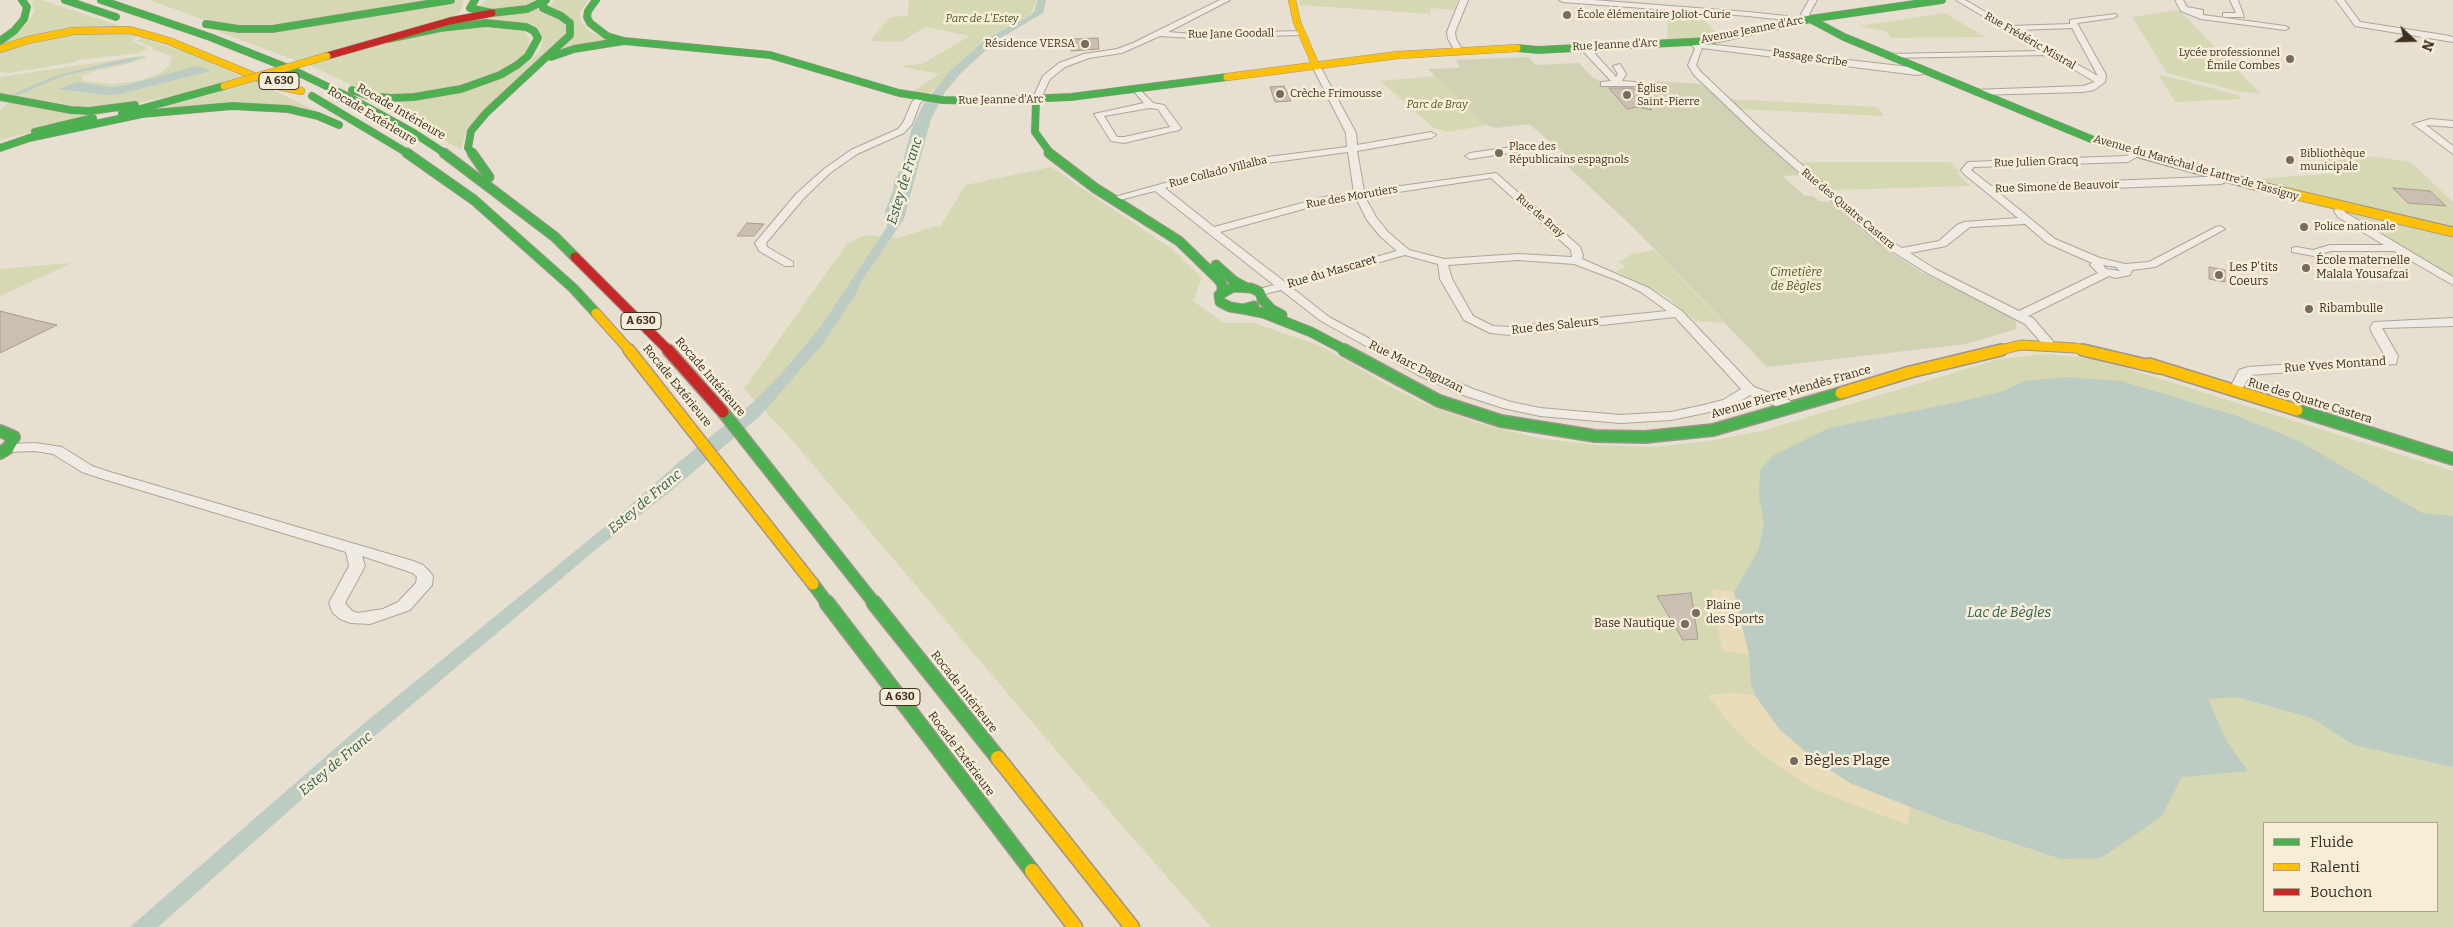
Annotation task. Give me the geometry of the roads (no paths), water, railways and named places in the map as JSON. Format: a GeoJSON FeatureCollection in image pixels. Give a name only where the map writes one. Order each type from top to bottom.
{"type":"FeatureCollection","features":[{"type":"Feature","properties":{"kind":"main road"},"geometry":{"type":"LineString","coordinates":[[0,41],[18,26],[27,13],[22,0]]}},
{"type":"Feature","properties":{"kind":"main road","name":"Rocade Extérieure"},"geometry":{"type":"LineString","coordinates":[[65,0],[179,38],[301,91],[390,141],[474,200],[573,288],[632,353],[696,431],[1075,927]]}},
{"type":"Feature","properties":{"kind":"main road","name":"Rocade Intérieure"},"geometry":{"type":"LineString","coordinates":[[102,0],[210,37],[294,70],[349,97],[414,133],[498,191],[555,237],[598,276],[659,340],[722,411],[1132,927]]}},
{"type":"Feature","properties":{"kind":"main road"},"geometry":{"type":"LineString","coordinates":[[123,0],[216,27],[253,30],[296,26],[451,0]]}},
{"type":"Feature","properties":{"kind":"main road","name":"Rue Jeanne d'Arc"},"geometry":{"type":"LineString","coordinates":[[596,0],[588,11],[587,17],[590,23],[607,36],[624,41],[648,45],[729,50],[770,55],[803,63],[880,89],[943,100],[1036,100],[1398,55],[1526,48],[1538,50],[1695,43]]}},
{"type":"Feature","properties":{"kind":"main road"},"geometry":{"type":"LineString","coordinates":[[1292,0],[1293,11],[1316,66]]}},
{"type":"Feature","properties":{"kind":"main road","name":"Avenue Jeanne d'Arc"},"geometry":{"type":"LineString","coordinates":[[1695,43],[1810,19],[1924,1],[1942,0]]}},
{"type":"Feature","properties":{"kind":"main road"},"geometry":{"type":"LineString","coordinates":[[0,148],[29,138],[224,86],[450,22],[492,13],[521,10],[545,1]]}},
{"type":"Feature","properties":{"kind":"main road"},"geometry":{"type":"LineString","coordinates":[[498,191],[468,148],[471,130],[486,113],[568,38],[572,28],[567,19],[543,8],[545,1]]}},
{"type":"Feature","properties":{"kind":"main road"},"geometry":{"type":"LineString","coordinates":[[450,22],[473,4],[492,13]]}},
{"type":"Feature","properties":{"kind":"main road","name":"Avenue du Maréchal de Lattre de Tassigny"},"geometry":{"type":"LineString","coordinates":[[1810,19],[1839,35],[2072,132],[2228,179],[2453,232]]}},
{"type":"Feature","properties":{"kind":"main road"},"geometry":{"type":"LineString","coordinates":[[210,37],[266,52],[360,94],[391,98],[440,94],[480,83],[517,65],[528,56],[538,38],[534,31],[526,27],[486,23],[440,28],[388,39]]}},
{"type":"Feature","properties":{"kind":"main road"},"geometry":{"type":"LineString","coordinates":[[0,37],[18,26]]}},
{"type":"Feature","properties":{"kind":"main road"},"geometry":{"type":"LineString","coordinates":[[0,49],[28,40],[73,31],[130,30],[168,41],[278,86],[301,91]]}},
{"type":"Feature","properties":{"kind":"main road"},"geometry":{"type":"LineString","coordinates":[[543,62],[566,50],[624,41]]}},
{"type":"Feature","properties":{"kind":"main road"},"geometry":{"type":"LineString","coordinates":[[0,97],[71,110],[89,111],[144,104],[224,86]]}},
{"type":"Feature","properties":{"kind":"main road"},"geometry":{"type":"LineString","coordinates":[[0,142],[58,126],[172,100]]}},
{"type":"Feature","properties":{"kind":"main road"},"geometry":{"type":"LineString","coordinates":[[1036,100],[1034,124],[1036,136],[1049,153],[1076,173],[1194,245],[1234,281],[1261,296],[1256,306],[1243,309]]}},
{"type":"Feature","properties":{"kind":"main road"},"geometry":{"type":"LineString","coordinates":[[29,138],[99,122],[164,111],[232,106],[288,109],[304,112],[333,122],[378,145],[421,173],[474,200]]}},
{"type":"Feature","properties":{"kind":"main road"},"geometry":{"type":"LineString","coordinates":[[1116,198],[1189,249],[1222,284],[1222,292],[1232,287],[1245,287]]}},
{"type":"Feature","properties":{"kind":"main road","name":"Avenue Pierre Mendès France"},"geometry":{"type":"LineString","coordinates":[[1222,292],[1219,299],[1220,302],[1230,307],[1263,313],[1311,332]]}},
{"type":"Feature","properties":{"kind":"main road","name":"Avenue Pierre Mendès France"},"geometry":{"type":"LineString","coordinates":[[1261,296],[1270,309],[1354,354],[1408,386],[1439,401],[1501,421],[1547,430],[1596,436],[1669,436],[1739,424],[2009,340],[2048,342]]}},
{"type":"Feature","properties":{"kind":"main road","name":"Rue des Quatre Castera"},"geometry":{"type":"LineString","coordinates":[[2048,342],[2094,347],[2453,459]]}},
{"type":"Feature","properties":{"kind":"main road"},"geometry":{"type":"LineString","coordinates":[[0,432],[14,438],[4,451]]}},
{"type":"Feature","properties":{"kind":"main road"},"geometry":{"type":"LineString","coordinates":[[1121,913],[1137,927]]}},
{"type":"Feature","properties":{"kind":"street"},"geometry":{"type":"LineString","coordinates":[[1036,100],[1046,78],[1062,65],[1087,56],[1119,51],[1162,33],[1226,0]]}},
{"type":"Feature","properties":{"kind":"street"},"geometry":{"type":"LineString","coordinates":[[1454,52],[1451,32],[1464,0]]}},
{"type":"Feature","properties":{"kind":"street"},"geometry":{"type":"LineString","coordinates":[[1563,0],[1748,14],[1786,18],[1797,22]]}},
{"type":"Feature","properties":{"kind":"street"},"geometry":{"type":"LineString","coordinates":[[1810,19],[1805,14],[1813,0]]}},
{"type":"Feature","properties":{"kind":"street","name":"Rue Frédéric Mistral"},"geometry":{"type":"LineString","coordinates":[[1960,0],[2050,53],[2101,79]]}},
{"type":"Feature","properties":{"kind":"street"},"geometry":{"type":"LineString","coordinates":[[2179,0],[2181,7],[2201,17],[2285,28]]}},
{"type":"Feature","properties":{"kind":"street"},"geometry":{"type":"LineString","coordinates":[[2191,11],[2240,16],[2234,0]]}},
{"type":"Feature","properties":{"kind":"street"},"geometry":{"type":"LineString","coordinates":[[2340,0],[2358,24],[2453,40]]}},
{"type":"Feature","properties":{"kind":"street"},"geometry":{"type":"LineString","coordinates":[[1976,92],[2091,88],[2101,79],[2073,22],[2113,16]]}},
{"type":"Feature","properties":{"kind":"street"},"geometry":{"type":"LineString","coordinates":[[2009,28],[2075,26]]}},
{"type":"Feature","properties":{"kind":"street","name":"Rue Jane Goodall"},"geometry":{"type":"LineString","coordinates":[[1162,33],[1202,36],[1301,33]]}},
{"type":"Feature","properties":{"kind":"street","name":"Passage Scribe"},"geometry":{"type":"LineString","coordinates":[[1695,43],[1917,72],[1924,71]]}},
{"type":"Feature","properties":{"kind":"street","name":"Rue des Quatre Castera"},"geometry":{"type":"LineString","coordinates":[[1695,43],[1699,49],[1692,65],[1697,74],[1803,171],[1884,241],[1931,271],[2021,315],[2034,324],[2048,342]]}},
{"type":"Feature","properties":{"kind":"street"},"geometry":{"type":"LineString","coordinates":[[1584,47],[1617,83]]}},
{"type":"Feature","properties":{"kind":"street"},"geometry":{"type":"LineString","coordinates":[[1889,56],[2050,53]]}},
{"type":"Feature","properties":{"kind":"street"},"geometry":{"type":"LineString","coordinates":[[1316,66],[1351,133],[1358,194],[1371,218],[1384,234],[1405,252],[1444,262],[1518,257],[1576,261],[1645,290],[1678,313],[1750,390],[1790,407]]}},
{"type":"Feature","properties":{"kind":"street"},"geometry":{"type":"LineString","coordinates":[[1617,66],[1622,74],[1617,83]]}},
{"type":"Feature","properties":{"kind":"street"},"geometry":{"type":"LineString","coordinates":[[1604,84],[1632,84]]}},
{"type":"Feature","properties":{"kind":"street"},"geometry":{"type":"LineString","coordinates":[[1136,89],[1150,105],[1161,107],[1176,128],[1119,140],[1114,138],[1098,116],[1104,112],[1150,105]]}},
{"type":"Feature","properties":{"kind":"street"},"geometry":{"type":"LineString","coordinates":[[789,264],[763,249],[760,243],[800,196],[826,171],[854,152],[901,131],[908,124],[916,102],[924,98]]}},
{"type":"Feature","properties":{"kind":"street"},"geometry":{"type":"LineString","coordinates":[[2453,124],[2430,122],[2418,124],[2453,151]]}},
{"type":"Feature","properties":{"kind":"street"},"geometry":{"type":"LineString","coordinates":[[1354,148],[1431,135]]}},
{"type":"Feature","properties":{"kind":"street","name":"Rue Collado Villalba"},"geometry":{"type":"LineString","coordinates":[[1116,198],[1252,162],[1354,148]]}},
{"type":"Feature","properties":{"kind":"street"},"geometry":{"type":"LineString","coordinates":[[1470,156],[1519,149]]}},
{"type":"Feature","properties":{"kind":"street","name":"Rue Julien Gracq"},"geometry":{"type":"LineString","coordinates":[[1989,189],[1967,172],[1966,170],[1971,164],[2128,159],[2137,153]]}},
{"type":"Feature","properties":{"kind":"street","name":"Rue des Morutiers"},"geometry":{"type":"LineString","coordinates":[[1214,230],[1324,200],[1493,175]]}},
{"type":"Feature","properties":{"kind":"street","name":"Rue de Bray"},"geometry":{"type":"LineString","coordinates":[[1493,175],[1576,249],[1578,255],[1576,261]]}},
{"type":"Feature","properties":{"kind":"street","name":"Rue Simone de Beauvoir"},"geometry":{"type":"LineString","coordinates":[[1989,189],[2221,181],[2228,179]]}},
{"type":"Feature","properties":{"kind":"street","name":"Rue Marc Daguzan"},"geometry":{"type":"LineString","coordinates":[[1157,187],[1331,323],[1422,372],[1468,392],[1508,405],[1568,415],[1639,418],[1705,409],[1728,403],[1750,390]]}},
{"type":"Feature","properties":{"kind":"street","name":"Rue Simone de Beauvoir"},"geometry":{"type":"LineString","coordinates":[[1989,189],[2051,241],[2099,262],[2111,262],[2123,267]]}},
{"type":"Feature","properties":{"kind":"street"},"geometry":{"type":"LineString","coordinates":[[2343,206],[2339,211],[2342,215],[2453,282]]}},
{"type":"Feature","properties":{"kind":"street"},"geometry":{"type":"LineString","coordinates":[[1899,252],[1942,244],[1949,240],[1961,227],[1968,224],[2026,221]]}},
{"type":"Feature","properties":{"kind":"street"},"geometry":{"type":"LineString","coordinates":[[2123,267],[2151,264],[2220,229]]}},
{"type":"Feature","properties":{"kind":"street"},"geometry":{"type":"LineString","coordinates":[[2296,250],[2314,253],[2330,248],[2397,248]]}},
{"type":"Feature","properties":{"kind":"street","name":"Rue du Mascaret"},"geometry":{"type":"LineString","coordinates":[[1261,296],[1285,286],[1405,252]]}},
{"type":"Feature","properties":{"kind":"street","name":"Rue des Saleurs"},"geometry":{"type":"LineString","coordinates":[[1444,262],[1442,266],[1446,279],[1468,318],[1490,329],[1510,330],[1678,313]]}},
{"type":"Feature","properties":{"kind":"street"},"geometry":{"type":"LineString","coordinates":[[2099,262],[2097,267],[2106,273]]}},
{"type":"Feature","properties":{"kind":"street"},"geometry":{"type":"LineString","coordinates":[[2021,315],[2106,273],[2124,274],[2127,271],[2123,267]]}},
{"type":"Feature","properties":{"kind":"street","name":"Rue Yves Montand"},"geometry":{"type":"LineString","coordinates":[[2234,392],[2243,373],[2248,371],[2392,362],[2392,356],[2376,327],[2399,324],[2453,322]]}},
{"type":"Feature","properties":{"kind":"street"},"geometry":{"type":"LineString","coordinates":[[4,451],[35,447],[57,450],[87,469],[105,476],[418,569],[425,576],[424,585],[404,606],[388,614],[364,618],[346,616],[339,609],[337,602],[357,566],[353,550]]}},
{"type":"Feature","properties":{"kind":"water","name":"Estey de Franc"},"geometry":{"type":"Polygon","coordinates":[[[1037,0],[1046,0],[1043,13],[996,41],[961,73],[945,92],[931,119],[904,219],[862,280],[855,296],[822,345],[760,416],[667,494],[599,547],[344,762],[158,927],[130,927],[362,725],[623,512],[679,462],[751,404],[783,372],[821,326],[887,227],[885,211],[893,191],[894,182],[901,168],[912,128],[924,103],[949,72],[984,40],[1032,14],[1037,0]]]}},
{"type":"Feature","properties":{"kind":"water"},"geometry":{"type":"Polygon","coordinates":[[[145,56],[129,62],[62,76],[17,96],[11,95],[54,76],[128,58],[145,56]]]}},
{"type":"Feature","properties":{"kind":"water"},"geometry":{"type":"Polygon","coordinates":[[[197,66],[211,71],[116,95],[58,89],[77,82],[110,87],[126,85],[197,66]]]}},
{"type":"Feature","properties":{"kind":"water","name":"Lac de Bègles"},"geometry":{"type":"Polygon","coordinates":[[[2066,377],[2121,381],[2237,416],[2299,441],[2422,513],[2453,516],[2453,767],[2354,745],[2312,718],[2236,697],[2208,699],[2227,742],[2248,771],[2182,777],[2161,817],[2101,858],[2061,859],[1941,819],[1850,783],[1819,763],[1780,730],[1755,695],[1751,684],[1749,654],[1734,592],[1759,549],[1764,522],[1759,496],[1760,470],[1774,455],[1829,428],[2004,391],[2024,381],[2066,377]]]}},
{"type":"Feature","properties":{"kind":"place","name":"École élémentaire Joliot-Curie"},"geometry":{"type":"Point","coordinates":[1567,15]}},
{"type":"Feature","properties":{"kind":"place","name":"Résidence VERSA"},"geometry":{"type":"Point","coordinates":[1085,44]}},
{"type":"Feature","properties":{"kind":"place","name":"Lycée professionnel Émile Combes"},"geometry":{"type":"Point","coordinates":[2290,59]}},
{"type":"Feature","properties":{"kind":"place","name":"Crèche Frimousse"},"geometry":{"type":"Point","coordinates":[1280,94]}},
{"type":"Feature","properties":{"kind":"place","name":"Église Saint-Pierre"},"geometry":{"type":"Point","coordinates":[1627,95]}},
{"type":"Feature","properties":{"kind":"place","name":"Place des Républicains espagnols"},"geometry":{"type":"Point","coordinates":[1499,153]}},
{"type":"Feature","properties":{"kind":"place","name":"Bibliothèque municipale"},"geometry":{"type":"Point","coordinates":[2290,160]}},
{"type":"Feature","properties":{"kind":"place","name":"Police nationale"},"geometry":{"type":"Point","coordinates":[2304,227]}},
{"type":"Feature","properties":{"kind":"place","name":"École maternelle Malala Yousafzai"},"geometry":{"type":"Point","coordinates":[2306,268]}},
{"type":"Feature","properties":{"kind":"place","name":"Les P'tits Coeurs"},"geometry":{"type":"Point","coordinates":[2219,275]}},
{"type":"Feature","properties":{"kind":"place","name":"Ribambulle"},"geometry":{"type":"Point","coordinates":[2309,309]}},
{"type":"Feature","properties":{"kind":"place","name":"Plaine des Sports"},"geometry":{"type":"Point","coordinates":[1696,613]}},
{"type":"Feature","properties":{"kind":"place","name":"Base Nautique"},"geometry":{"type":"Point","coordinates":[1685,624]}},
{"type":"Feature","properties":{"kind":"place","name":"Bègles Plage"},"geometry":{"type":"Point","coordinates":[1794,761]}},
{"type":"Feature","properties":{"kind":"park label","name":"Parc de L'Estey"},"geometry":{"type":"Point","coordinates":[982,19]}},
{"type":"Feature","properties":{"kind":"park label","name":"Parc de Bray"},"geometry":{"type":"Point","coordinates":[1437,105]}},
{"type":"Feature","properties":{"kind":"park label","name":"Cimetière de Bègles"},"geometry":{"type":"Point","coordinates":[1796,280]}}]}
